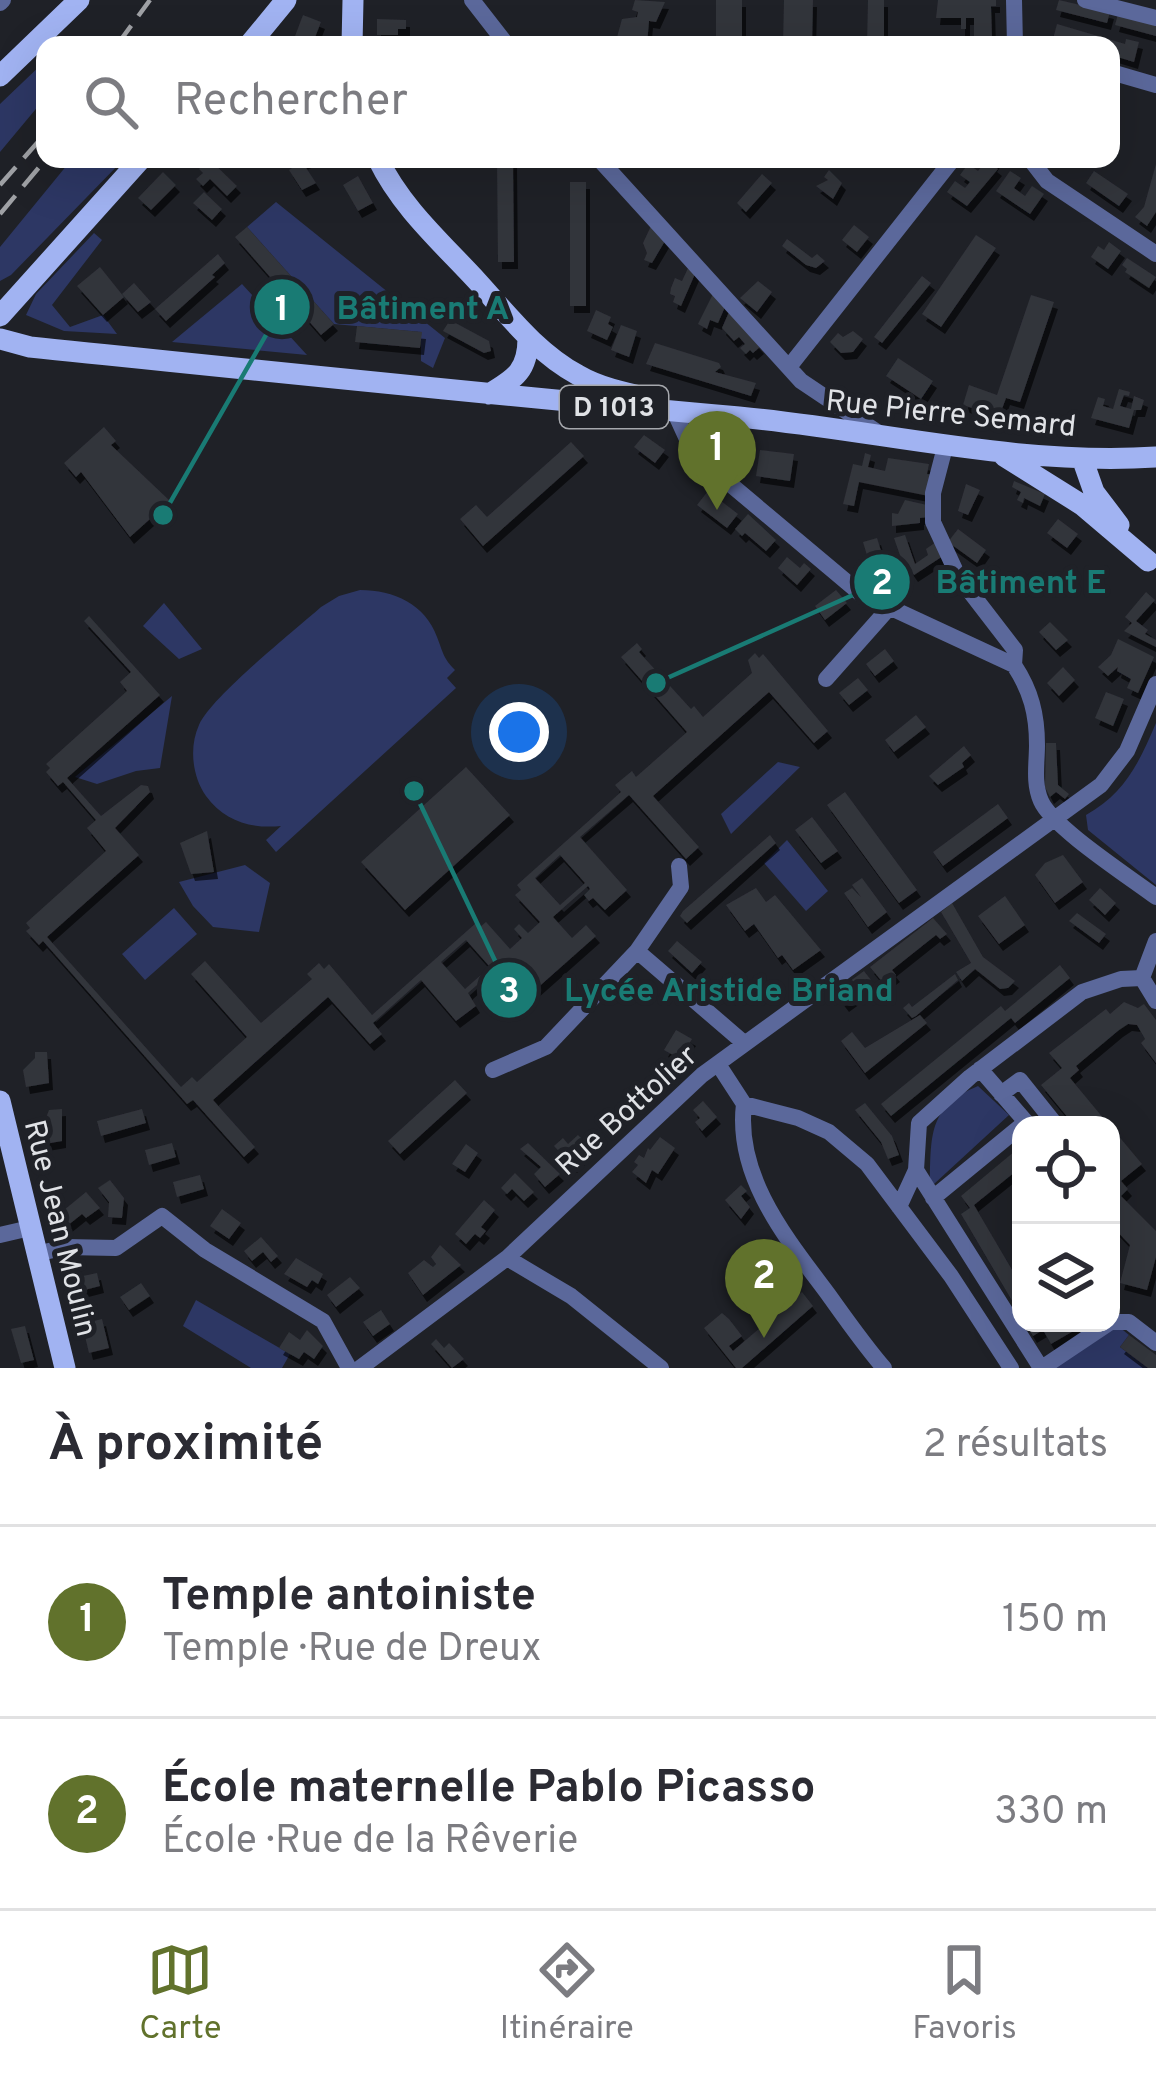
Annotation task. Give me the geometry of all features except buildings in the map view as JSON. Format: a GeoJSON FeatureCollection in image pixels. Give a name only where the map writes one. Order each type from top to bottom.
{"type":"FeatureCollection","features":[{"type":"Feature","properties":{"kind":"main road"},"geometry":{"type":"LineString","coordinates":[[42,36],[79,0]]}},
{"type":"Feature","properties":{"kind":"main road"},"geometry":{"type":"LineString","coordinates":[[256,36],[286,0]]}},
{"type":"Feature","properties":{"kind":"main road"},"geometry":{"type":"LineString","coordinates":[[352,36],[353,0]]}},
{"type":"Feature","properties":{"kind":"main road"},"geometry":{"type":"LineString","coordinates":[[0,76],[36,41]]}},
{"type":"Feature","properties":{"kind":"main road"},"geometry":{"type":"LineString","coordinates":[[0,316],[133,168]]}},
{"type":"Feature","properties":{"kind":"main road","name":"D 1013"},"geometry":{"type":"LineString","coordinates":[[383,168],[410,210],[528,338]]}},
{"type":"Feature","properties":{"kind":"main road"},"geometry":{"type":"LineString","coordinates":[[488,394],[517,378],[528,358],[528,338]]}},
{"type":"Feature","properties":{"kind":"main road","name":"Rue Pierre Semard"},"geometry":{"type":"LineString","coordinates":[[528,338],[577,375],[634,395],[740,417],[998,453],[1156,457]]}},
{"type":"Feature","properties":{"kind":"main road","name":"Rue Pierre Semard"},"geometry":{"type":"LineString","coordinates":[[3,342],[740,417]]}},
{"type":"Feature","properties":{"kind":"main road"},"geometry":{"type":"LineString","coordinates":[[998,453],[1082,505],[1152,566]]}},
{"type":"Feature","properties":{"kind":"main road"},"geometry":{"type":"LineString","coordinates":[[1082,458],[1094,493],[1152,566]]}},
{"type":"Feature","properties":{"kind":"main road","name":"Rue Jean Moulin"},"geometry":{"type":"LineString","coordinates":[[0,1101],[65,1368]]}},
{"type":"Feature","properties":{"kind":"street"},"geometry":{"type":"LineString","coordinates":[[472,0],[500,36]]}},
{"type":"Feature","properties":{"kind":"street"},"geometry":{"type":"LineString","coordinates":[[1014,0],[1015,36]]}},
{"type":"Feature","properties":{"kind":"street"},"geometry":{"type":"LineString","coordinates":[[1085,0],[1156,18]]}},
{"type":"Feature","properties":{"kind":"street"},"geometry":{"type":"LineString","coordinates":[[1120,75],[1156,85]]}},
{"type":"Feature","properties":{"kind":"street"},"geometry":{"type":"LineString","coordinates":[[607,168],[815,393],[887,438]]}},
{"type":"Feature","properties":{"kind":"street"},"geometry":{"type":"LineString","coordinates":[[789,367],[945,168]]}},
{"type":"Feature","properties":{"kind":"street"},"geometry":{"type":"LineString","coordinates":[[1037,168],[1047,181],[1156,254]]}},
{"type":"Feature","properties":{"kind":"street"},"geometry":{"type":"LineString","coordinates":[[675,413],[691,448],[705,463],[861,594],[1014,657]]}},
{"type":"Feature","properties":{"kind":"street"},"geometry":{"type":"LineString","coordinates":[[945,447],[932,507],[939,538],[1028,686],[1036,713],[1035,777],[1040,800],[1056,820],[1156,897]]}},
{"type":"Feature","properties":{"kind":"street"},"geometry":{"type":"LineString","coordinates":[[826,679],[889,608]]}},
{"type":"Feature","properties":{"kind":"street","name":"Rue Bottolier"},"geometry":{"type":"LineString","coordinates":[[360,1368],[507,1258],[671,1101],[744,1043],[1101,785],[1127,751],[1156,684]]}},
{"type":"Feature","properties":{"kind":"street"},"geometry":{"type":"LineString","coordinates":[[493,1070],[546,1048],[638,951],[681,887],[679,866]]}},
{"type":"Feature","properties":{"kind":"street"},"geometry":{"type":"LineString","coordinates":[[1142,978],[1156,941]]}},
{"type":"Feature","properties":{"kind":"street"},"geometry":{"type":"LineString","coordinates":[[638,951],[744,1043]]}},
{"type":"Feature","properties":{"kind":"street"},"geometry":{"type":"LineString","coordinates":[[1142,978],[1156,1001]]}},
{"type":"Feature","properties":{"kind":"street"},"geometry":{"type":"LineString","coordinates":[[899,1207],[916,1170],[919,1123],[980,1069],[1082,992],[1100,984],[1142,978]]}},
{"type":"Feature","properties":{"kind":"street"},"geometry":{"type":"LineString","coordinates":[[718,1064],[744,1104],[741,1124],[766,1208],[878,1365]]}},
{"type":"Feature","properties":{"kind":"street"},"geometry":{"type":"LineString","coordinates":[[980,1069],[1021,1116]]}},
{"type":"Feature","properties":{"kind":"street"},"geometry":{"type":"LineString","coordinates":[[1001,1094],[1020,1080],[1049,1116]]}},
{"type":"Feature","properties":{"kind":"street"},"geometry":{"type":"LineString","coordinates":[[744,1104],[799,1118],[829,1132],[867,1164],[951,1276],[1011,1368]]}},
{"type":"Feature","properties":{"kind":"street"},"geometry":{"type":"LineString","coordinates":[[934,1198],[1012,1134]]}},
{"type":"Feature","properties":{"kind":"street"},"geometry":{"type":"LineString","coordinates":[[916,1170],[1042,1368],[1095,1332]]}},
{"type":"Feature","properties":{"kind":"street"},"geometry":{"type":"LineString","coordinates":[[36,1254],[66,1247],[116,1248],[162,1216],[205,1250],[323,1321],[350,1368]]}},
{"type":"Feature","properties":{"kind":"street"},"geometry":{"type":"LineString","coordinates":[[0,1235],[30,1228]]}},
{"type":"Feature","properties":{"kind":"street"},"geometry":{"type":"LineString","coordinates":[[507,1258],[571,1295],[661,1368]]}},
{"type":"Feature","properties":{"kind":"street"},"geometry":{"type":"LineString","coordinates":[[1120,1322],[1129,1322],[1156,1343]]}},
{"type":"Feature","properties":{"kind":"shaded area"},"geometry":{"type":"Polygon","coordinates":[[[36,70],[36,109],[0,152],[0,104],[36,70]]]}},
{"type":"Feature","properties":{"kind":"shaded area"},"geometry":{"type":"Polygon","coordinates":[[[65,168],[115,168],[0,281],[0,247],[65,168]]]}},
{"type":"Feature","properties":{"kind":"shaded area"},"geometry":{"type":"Polygon","coordinates":[[[276,202],[445,338],[433,368],[421,361],[421,332],[334,324],[247,227],[276,202]]]}},
{"type":"Feature","properties":{"kind":"shaded area"},"geometry":{"type":"Polygon","coordinates":[[[94,233],[102,240],[52,305],[70,327],[103,315],[117,334],[64,331],[26,315],[36,294],[94,233]]]}},
{"type":"Feature","properties":{"kind":"shaded area"},"geometry":{"type":"Polygon","coordinates":[[[242,284],[307,355],[172,342],[242,284]]]}},
{"type":"Feature","properties":{"kind":"shaded area"},"geometry":{"type":"Polygon","coordinates":[[[360,590],[396,596],[425,616],[455,670],[447,678],[456,688],[276,852],[266,840],[281,826],[239,822],[206,796],[195,771],[196,734],[220,698],[274,648],[321,607],[360,590]]]}},
{"type":"Feature","properties":{"kind":"shaded area"},"geometry":{"type":"Polygon","coordinates":[[[164,603],[202,649],[179,659],[143,626],[164,603]]]}},
{"type":"Feature","properties":{"kind":"shaded area"},"geometry":{"type":"Polygon","coordinates":[[[172,696],[160,768],[97,784],[75,777],[172,696]]]}},
{"type":"Feature","properties":{"kind":"shaded area"},"geometry":{"type":"Polygon","coordinates":[[[1156,723],[1156,885],[1088,830],[1086,815],[1129,776],[1156,723]]]}},
{"type":"Feature","properties":{"kind":"shaded area"},"geometry":{"type":"Polygon","coordinates":[[[778,762],[800,767],[731,834],[721,814],[778,762]]]}},
{"type":"Feature","properties":{"kind":"shaded area"},"geometry":{"type":"Polygon","coordinates":[[[787,840],[828,891],[806,911],[764,863],[787,840]]]}},
{"type":"Feature","properties":{"kind":"shaded area"},"geometry":{"type":"Polygon","coordinates":[[[245,865],[270,883],[259,932],[213,927],[179,882],[245,865]]]}},
{"type":"Feature","properties":{"kind":"shaded area"},"geometry":{"type":"Polygon","coordinates":[[[174,908],[197,934],[145,980],[122,954],[174,908]]]}},
{"type":"Feature","properties":{"kind":"shaded area"},"geometry":{"type":"Polygon","coordinates":[[[978,1086],[1009,1115],[934,1184],[930,1163],[936,1123],[950,1102],[978,1086]]]}},
{"type":"Feature","properties":{"kind":"shaded area"},"geometry":{"type":"Polygon","coordinates":[[[196,1300],[290,1354],[282,1368],[251,1368],[183,1326],[196,1300]]]}},
{"type":"Feature","properties":{"kind":"shaded area"},"geometry":{"type":"Polygon","coordinates":[[[1120,1328],[1129,1335],[1120,1347],[1148,1368],[1049,1368],[1108,1332],[1120,1332],[1120,1328]]]}},
{"type":"Feature","properties":{"kind":"railway"},"geometry":{"type":"LineString","coordinates":[[124,36],[150,0]]}},
{"type":"Feature","properties":{"kind":"railway"},"geometry":{"type":"LineString","coordinates":[[0,185],[36,144]]}},
{"type":"Feature","properties":{"kind":"railway"},"geometry":{"type":"LineString","coordinates":[[0,214],[38,168]]}},
{"type":"Feature","properties":{"kind":"place","name":"Temple antoiniste"},"geometry":{"type":"Point","coordinates":[717,510]}},
{"type":"Feature","properties":{"kind":"place","name":"Bâtiment A"},"geometry":{"type":"Point","coordinates":[163,515]}},
{"type":"Feature","properties":{"kind":"place","name":"Bâtiment E"},"geometry":{"type":"Point","coordinates":[656,683]}},
{"type":"Feature","properties":{"kind":"place","name":"Lycée Aristide Briand"},"geometry":{"type":"Point","coordinates":[414,791]}},
{"type":"Feature","properties":{"kind":"place","name":"École maternelle Pablo Picasso"},"geometry":{"type":"Point","coordinates":[764,1338]}}]}
